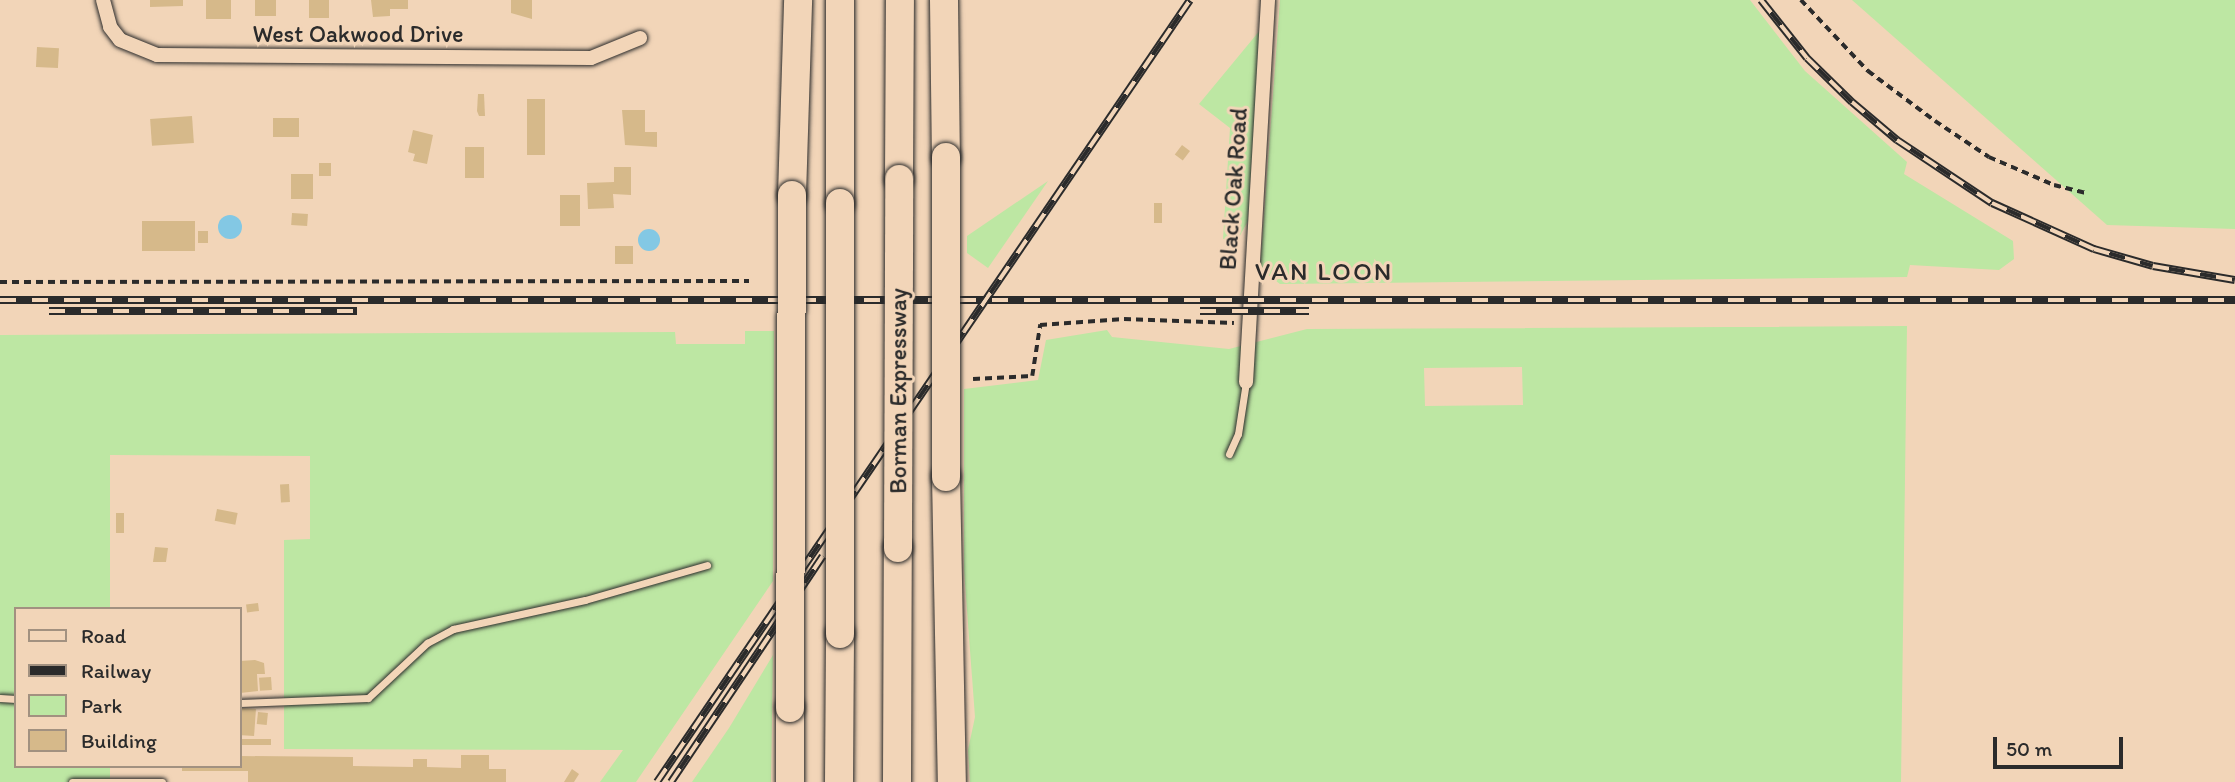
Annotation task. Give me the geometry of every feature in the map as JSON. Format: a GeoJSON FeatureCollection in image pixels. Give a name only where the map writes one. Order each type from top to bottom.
{"type":"FeatureCollection","features":[{"type":"Feature","properties":{"kind":"highway"},"geometry":{"type":"LineString","coordinates":[[790,782],[792,195],[798,0]]}},
{"type":"Feature","properties":{"kind":"highway"},"geometry":{"type":"LineString","coordinates":[[839,782],[840,0]]}},
{"type":"Feature","properties":{"kind":"highway","name":"Borman Expressway"},"geometry":{"type":"LineString","coordinates":[[897,782],[900,0]]}},
{"type":"Feature","properties":{"kind":"highway"},"geometry":{"type":"LineString","coordinates":[[944,0],[950,782]]}},
{"type":"Feature","properties":{"kind":"street","name":"West Oakwood Drive"},"geometry":{"type":"LineString","coordinates":[[103,0],[110,27],[120,40],[157,55],[591,58],[640,38]]}},
{"type":"Feature","properties":{"kind":"street","name":"Black Oak Road"},"geometry":{"type":"LineString","coordinates":[[1246,382],[1247,324],[1268,0]]}},
{"type":"Feature","properties":{"kind":"lane"},"geometry":{"type":"LineString","coordinates":[[1229,454],[1238,434],[1246,382]]}},
{"type":"Feature","properties":{"kind":"lane"},"geometry":{"type":"LineString","coordinates":[[242,703],[368,698],[427,643],[453,629],[584,600],[707,565]]}},
{"type":"Feature","properties":{"kind":"lane"},"geometry":{"type":"LineString","coordinates":[[72,782],[162,782]]}},
{"type":"Feature","properties":{"kind":"path"},"geometry":{"type":"LineString","coordinates":[[1801,0],[1868,71],[1960,138],[2016,169],[2087,193]]}},
{"type":"Feature","properties":{"kind":"path"},"geometry":{"type":"LineString","coordinates":[[0,282],[749,281]]}},
{"type":"Feature","properties":{"kind":"path"},"geometry":{"type":"LineString","coordinates":[[973,379],[1032,376],[1040,325],[1124,319],[1247,324]]}},
{"type":"Feature","properties":{"kind":"green space"},"geometry":{"type":"Polygon","coordinates":[[[1280,0],[1750,0],[1805,71],[1907,162],[1904,174],[2013,241],[2014,259],[1999,270],[1910,265],[1907,277],[1280,284],[1260,269],[1280,0]]]}},
{"type":"Feature","properties":{"kind":"green space"},"geometry":{"type":"Polygon","coordinates":[[[1852,0],[2235,0],[2235,229],[2107,225],[1852,0]]]}},
{"type":"Feature","properties":{"kind":"green space"},"geometry":{"type":"Polygon","coordinates":[[[1261,29],[1248,221],[1238,239],[1223,239],[1230,128],[1199,104],[1261,29]]]}},
{"type":"Feature","properties":{"kind":"green space"},"geometry":{"type":"Polygon","coordinates":[[[1048,181],[988,268],[967,253],[967,236],[1048,181]]]}},
{"type":"Feature","properties":{"kind":"green space"},"geometry":{"type":"Polygon","coordinates":[[[1907,326],[1901,782],[970,782],[968,750],[975,717],[964,570],[964,389],[1038,380],[1046,340],[1107,330],[1112,337],[1229,349],[1307,329],[1907,326]],[[1522,367],[1424,368],[1425,406],[1523,405],[1522,367]]]}},
{"type":"Feature","properties":{"kind":"green space"},"geometry":{"type":"Polygon","coordinates":[[[745,331],[774,331],[773,581],[636,782],[600,782],[623,750],[284,749],[284,540],[310,539],[310,456],[110,455],[110,607],[14,607],[14,768],[110,768],[110,782],[0,782],[0,335],[675,332],[676,344],[745,344],[745,331]]]}},
{"type":"Feature","properties":{"kind":"green space"},"geometry":{"type":"Polygon","coordinates":[[[773,655],[771,782],[692,782],[729,728],[773,655]]]}},
{"type":"Feature","properties":{"kind":"water"},"geometry":{"type":"Polygon","coordinates":[[[230,215],[241,222],[242,227],[235,238],[230,239],[219,232],[218,227],[225,216],[230,215]]]}},
{"type":"Feature","properties":{"kind":"water"},"geometry":{"type":"Polygon","coordinates":[[[649,229],[657,232],[660,240],[657,248],[649,251],[641,248],[638,240],[641,232],[649,229]]]}},
{"type":"Feature","properties":{"kind":"building"},"geometry":{"type":"Polygon","coordinates":[[[150,0],[183,0],[183,6],[150,7],[150,0]]]}},
{"type":"Feature","properties":{"kind":"building"},"geometry":{"type":"Polygon","coordinates":[[[206,0],[231,0],[231,19],[206,19],[206,0]]]}},
{"type":"Feature","properties":{"kind":"building"},"geometry":{"type":"Polygon","coordinates":[[[255,0],[276,0],[276,16],[255,16],[255,0]]]}},
{"type":"Feature","properties":{"kind":"building"},"geometry":{"type":"Polygon","coordinates":[[[309,0],[329,0],[329,18],[309,18],[309,0]]]}},
{"type":"Feature","properties":{"kind":"building"},"geometry":{"type":"Polygon","coordinates":[[[371,0],[408,0],[408,9],[390,9],[390,16],[373,17],[371,0]]]}},
{"type":"Feature","properties":{"kind":"building"},"geometry":{"type":"Polygon","coordinates":[[[511,0],[532,0],[532,19],[511,13],[511,0]]]}},
{"type":"Feature","properties":{"kind":"building"},"geometry":{"type":"Polygon","coordinates":[[[37,47],[59,48],[58,68],[36,67],[37,47]]]}},
{"type":"Feature","properties":{"kind":"building"},"geometry":{"type":"Polygon","coordinates":[[[478,94],[484,94],[485,116],[479,116],[477,111],[478,94]]]}},
{"type":"Feature","properties":{"kind":"building"},"geometry":{"type":"Polygon","coordinates":[[[527,99],[545,99],[545,155],[527,155],[527,99]]]}},
{"type":"Feature","properties":{"kind":"building"},"geometry":{"type":"Polygon","coordinates":[[[622,110],[645,110],[645,132],[657,132],[657,147],[625,145],[622,110]]]}},
{"type":"Feature","properties":{"kind":"building"},"geometry":{"type":"Polygon","coordinates":[[[192,116],[194,143],[152,146],[150,119],[192,116]]]}},
{"type":"Feature","properties":{"kind":"building"},"geometry":{"type":"Polygon","coordinates":[[[273,118],[299,118],[299,137],[273,137],[273,118]]]}},
{"type":"Feature","properties":{"kind":"building"},"geometry":{"type":"Polygon","coordinates":[[[413,130],[433,135],[427,164],[413,161],[415,154],[408,152],[413,130]]]}},
{"type":"Feature","properties":{"kind":"building"},"geometry":{"type":"Polygon","coordinates":[[[1182,145],[1190,151],[1183,161],[1175,155],[1182,145]]]}},
{"type":"Feature","properties":{"kind":"building"},"geometry":{"type":"Polygon","coordinates":[[[465,147],[484,147],[484,178],[465,178],[465,147]]]}},
{"type":"Feature","properties":{"kind":"building"},"geometry":{"type":"Polygon","coordinates":[[[319,163],[331,163],[331,176],[319,176],[319,163]]]}},
{"type":"Feature","properties":{"kind":"building"},"geometry":{"type":"Polygon","coordinates":[[[614,167],[631,167],[631,195],[613,194],[614,208],[588,209],[587,183],[614,182],[614,167]]]}},
{"type":"Feature","properties":{"kind":"building"},"geometry":{"type":"Polygon","coordinates":[[[291,174],[313,174],[313,199],[291,199],[291,174]]]}},
{"type":"Feature","properties":{"kind":"building"},"geometry":{"type":"Polygon","coordinates":[[[560,195],[580,195],[580,226],[560,226],[560,195]]]}},
{"type":"Feature","properties":{"kind":"building"},"geometry":{"type":"Polygon","coordinates":[[[1154,203],[1162,203],[1162,223],[1154,223],[1154,203]]]}},
{"type":"Feature","properties":{"kind":"building"},"geometry":{"type":"Polygon","coordinates":[[[292,213],[308,214],[307,226],[291,225],[292,213]]]}},
{"type":"Feature","properties":{"kind":"building"},"geometry":{"type":"Polygon","coordinates":[[[142,221],[195,221],[195,251],[142,251],[142,221]]]}},
{"type":"Feature","properties":{"kind":"building"},"geometry":{"type":"Polygon","coordinates":[[[198,231],[208,231],[208,243],[198,243],[198,231]]]}},
{"type":"Feature","properties":{"kind":"building"},"geometry":{"type":"Polygon","coordinates":[[[615,246],[633,246],[633,264],[615,264],[615,246]]]}},
{"type":"Feature","properties":{"kind":"building"},"geometry":{"type":"Polygon","coordinates":[[[280,484],[289,484],[290,502],[281,502],[280,484]]]}},
{"type":"Feature","properties":{"kind":"building"},"geometry":{"type":"Polygon","coordinates":[[[217,509],[238,513],[235,525],[215,521],[217,509]]]}},
{"type":"Feature","properties":{"kind":"building"},"geometry":{"type":"Polygon","coordinates":[[[116,513],[124,513],[124,533],[116,533],[116,513]]]}},
{"type":"Feature","properties":{"kind":"building"},"geometry":{"type":"Polygon","coordinates":[[[155,547],[168,548],[166,562],[153,562],[155,547]]]}},
{"type":"Feature","properties":{"kind":"building"},"geometry":{"type":"Polygon","coordinates":[[[258,603],[259,611],[247,612],[246,604],[258,603]]]}},
{"type":"Feature","properties":{"kind":"building"},"geometry":{"type":"Polygon","coordinates":[[[255,660],[264,663],[265,674],[257,674],[258,691],[242,693],[242,661],[255,660]]]}},
{"type":"Feature","properties":{"kind":"building"},"geometry":{"type":"Polygon","coordinates":[[[271,677],[272,690],[260,691],[259,678],[271,677]]]}},
{"type":"Feature","properties":{"kind":"building"},"geometry":{"type":"Polygon","coordinates":[[[242,708],[256,709],[254,736],[242,735],[242,708]]]}},
{"type":"Feature","properties":{"kind":"building"},"geometry":{"type":"Polygon","coordinates":[[[258,712],[268,713],[267,725],[257,724],[258,712]]]}},
{"type":"Feature","properties":{"kind":"building"},"geometry":{"type":"Polygon","coordinates":[[[242,739],[271,739],[271,745],[242,745],[242,739]]]}},
{"type":"Feature","properties":{"kind":"building"},"geometry":{"type":"Polygon","coordinates":[[[461,755],[489,755],[489,769],[506,769],[506,782],[248,782],[248,771],[182,771],[182,768],[242,768],[242,756],[353,757],[353,766],[413,767],[413,759],[427,759],[427,767],[461,768],[461,755]]]}},
{"type":"Feature","properties":{"kind":"building"},"geometry":{"type":"Polygon","coordinates":[[[572,769],[579,774],[574,782],[564,782],[572,769]]]}},
{"type":"Feature","properties":{"kind":"railway"},"geometry":{"type":"LineString","coordinates":[[657,782],[1190,0]]}},
{"type":"Feature","properties":{"kind":"railway"},"geometry":{"type":"LineString","coordinates":[[1761,0],[1807,58],[1852,102],[1897,140],[1992,203],[2094,249],[2153,266],[2235,280]]}},
{"type":"Feature","properties":{"kind":"railway"},"geometry":{"type":"LineString","coordinates":[[0,300],[2235,300]]}},
{"type":"Feature","properties":{"kind":"railway"},"geometry":{"type":"LineString","coordinates":[[49,311],[357,311]]}},
{"type":"Feature","properties":{"kind":"railway"},"geometry":{"type":"LineString","coordinates":[[1200,311],[1309,311]]}},
{"type":"Feature","properties":{"kind":"railway"},"geometry":{"type":"LineString","coordinates":[[671,782],[823,556]]}},
{"type":"Feature","properties":{"kind":"district","name":"VAN LOON"},"geometry":{"type":"Point","coordinates":[1324,272]}}]}
